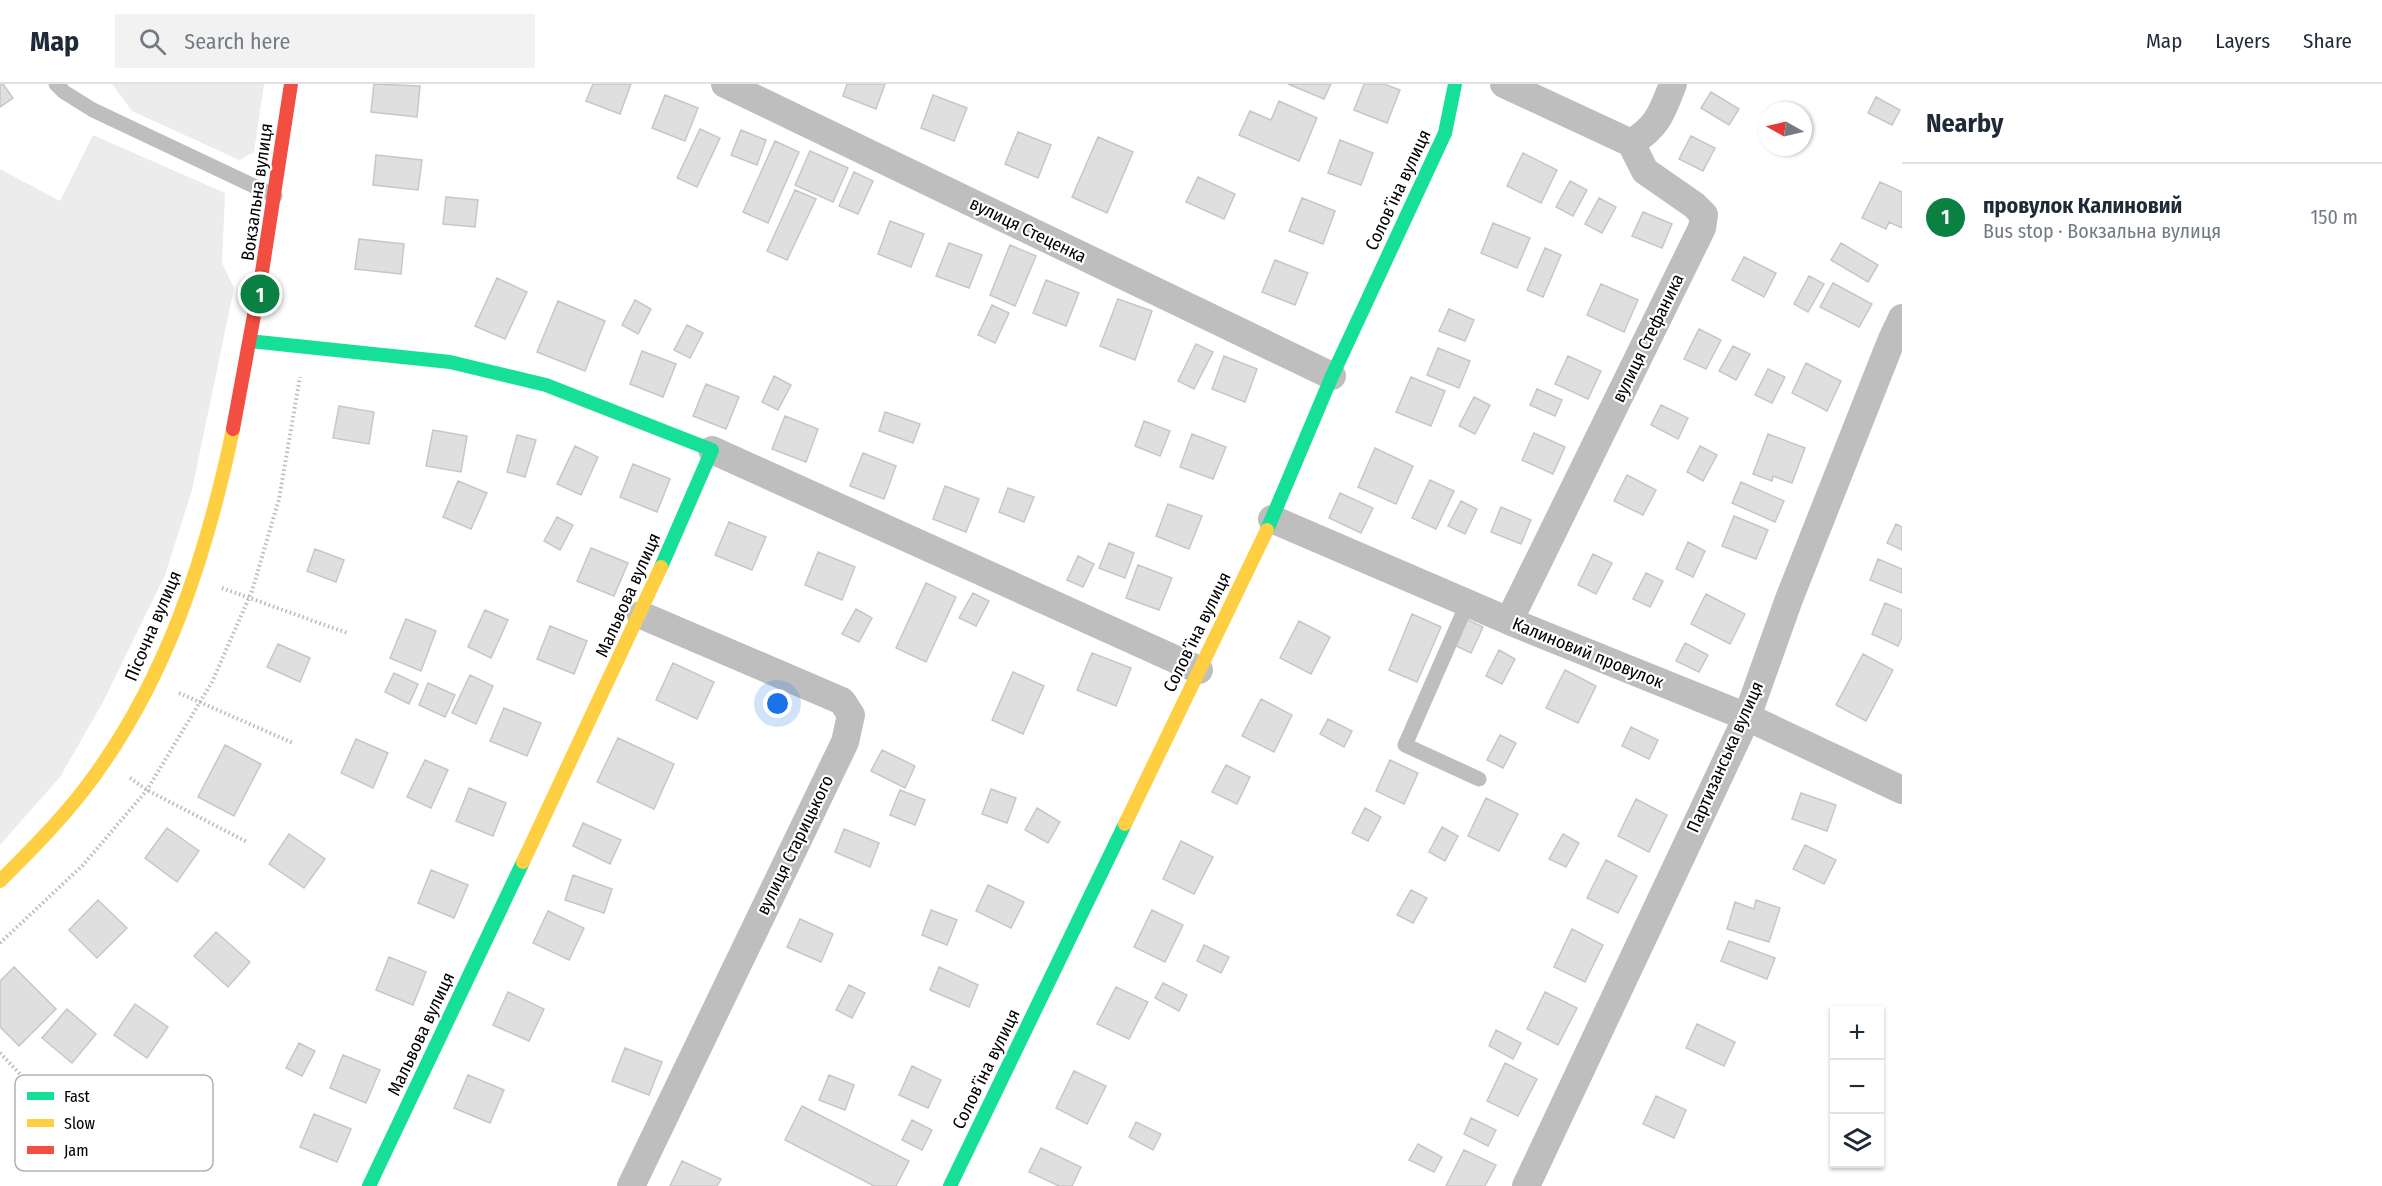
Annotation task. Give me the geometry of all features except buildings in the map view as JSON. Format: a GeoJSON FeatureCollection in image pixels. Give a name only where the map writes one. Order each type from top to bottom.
{"type":"FeatureCollection","features":[{"type":"Feature","properties":{"kind":"street","name":"Вокзальна вулиця"},"geometry":{"type":"LineString","coordinates":[[250,341],[275,196],[291,84]]}},
{"type":"Feature","properties":{"kind":"street","name":"вулиця Стеценка"},"geometry":{"type":"LineString","coordinates":[[725,84],[1332,376]]}},
{"type":"Feature","properties":{"kind":"street","name":"Соловʼїна вулиця"},"geometry":{"type":"LineString","coordinates":[[950,1186],[1272,519],[1332,376],[1445,133],[1455,84]]}},
{"type":"Feature","properties":{"kind":"street"},"geometry":{"type":"LineString","coordinates":[[1504,84],[1631,143],[1647,133],[1659,119],[1673,84]]}},
{"type":"Feature","properties":{"kind":"street","name":"вулиця Стефаника"},"geometry":{"type":"LineString","coordinates":[[1509,621],[1702,228],[1704,215],[1694,205],[1645,171],[1631,143]]}},
{"type":"Feature","properties":{"kind":"street","name":"Партизанська вулиця"},"geometry":{"type":"LineString","coordinates":[[1526,1186],[1746,717],[1793,588],[1902,318]]}},
{"type":"Feature","properties":{"kind":"street"},"geometry":{"type":"LineString","coordinates":[[250,341],[450,362],[546,385],[712,450],[1199,670]]}},
{"type":"Feature","properties":{"kind":"street","name":"Пісочна вулиця"},"geometry":{"type":"LineString","coordinates":[[0,881],[49,831],[104,760],[151,680],[187,597],[208,532],[225,469],[250,341]]}},
{"type":"Feature","properties":{"kind":"street","name":"Мальвова вулиця"},"geometry":{"type":"LineString","coordinates":[[369,1186],[641,615],[712,450]]}},
{"type":"Feature","properties":{"kind":"street","name":"Калиновий провулок"},"geometry":{"type":"LineString","coordinates":[[1272,519],[1467,604],[1746,717],[1902,790]]}},
{"type":"Feature","properties":{"kind":"street","name":"вулиця Старицького"},"geometry":{"type":"LineString","coordinates":[[632,1186],[845,742],[851,715],[842,701],[641,615]]}},
{"type":"Feature","properties":{"kind":"lane"},"geometry":{"type":"LineString","coordinates":[[56,84],[64,92],[93,110],[275,196]]}},
{"type":"Feature","properties":{"kind":"lane"},"geometry":{"type":"LineString","coordinates":[[1467,604],[1405,745],[1479,779]]}},
{"type":"Feature","properties":{"kind":"path"},"geometry":{"type":"LineString","coordinates":[[194,578],[347,633]]}},
{"type":"Feature","properties":{"kind":"path"},"geometry":{"type":"LineString","coordinates":[[151,680],[293,743]]}},
{"type":"Feature","properties":{"kind":"path"},"geometry":{"type":"LineString","coordinates":[[104,760],[147,790],[247,842]]}},
{"type":"Feature","properties":{"kind":"path"},"geometry":{"type":"LineString","coordinates":[[0,1053],[21,1075]]}},
{"type":"Feature","properties":{"kind":"shaded area"},"geometry":{"type":"Polygon","coordinates":[[[112,84],[264,84],[254,152],[239,160],[132,111],[112,84]]]}},
{"type":"Feature","properties":{"kind":"shaded area"},"geometry":{"type":"Polygon","coordinates":[[[93,135],[225,193],[222,263],[234,288],[192,490],[165,575],[103,702],[60,777],[0,845],[0,169],[60,201],[93,135]]]}},
{"type":"Feature","properties":{"kind":"traffic: fast"},"geometry":{"type":"LineString","coordinates":[[1267,530],[1332,376],[1445,133],[1455,84]]}},
{"type":"Feature","properties":{"kind":"traffic: fast"},"geometry":{"type":"LineString","coordinates":[[250,341],[450,362],[546,385],[712,450],[661,567]]}},
{"type":"Feature","properties":{"kind":"traffic: fast"},"geometry":{"type":"LineString","coordinates":[[950,1186],[1125,824]]}},
{"type":"Feature","properties":{"kind":"traffic: fast"},"geometry":{"type":"LineString","coordinates":[[369,1186],[523,862]]}},
{"type":"Feature","properties":{"kind":"traffic: slow"},"geometry":{"type":"LineString","coordinates":[[0,881],[83,791],[112,750],[137,708],[179,619],[210,525],[233,429]]}},
{"type":"Feature","properties":{"kind":"traffic: slow"},"geometry":{"type":"LineString","coordinates":[[1125,824],[1267,530]]}},
{"type":"Feature","properties":{"kind":"traffic: slow"},"geometry":{"type":"LineString","coordinates":[[523,862],[661,567]]}},
{"type":"Feature","properties":{"kind":"traffic: jam"},"geometry":{"type":"LineString","coordinates":[[233,429],[262,272],[291,84]]}},
{"type":"Feature","properties":{"kind":"place","name":"провулок Калиновий"},"geometry":{"type":"Point","coordinates":[260,294]}}]}
